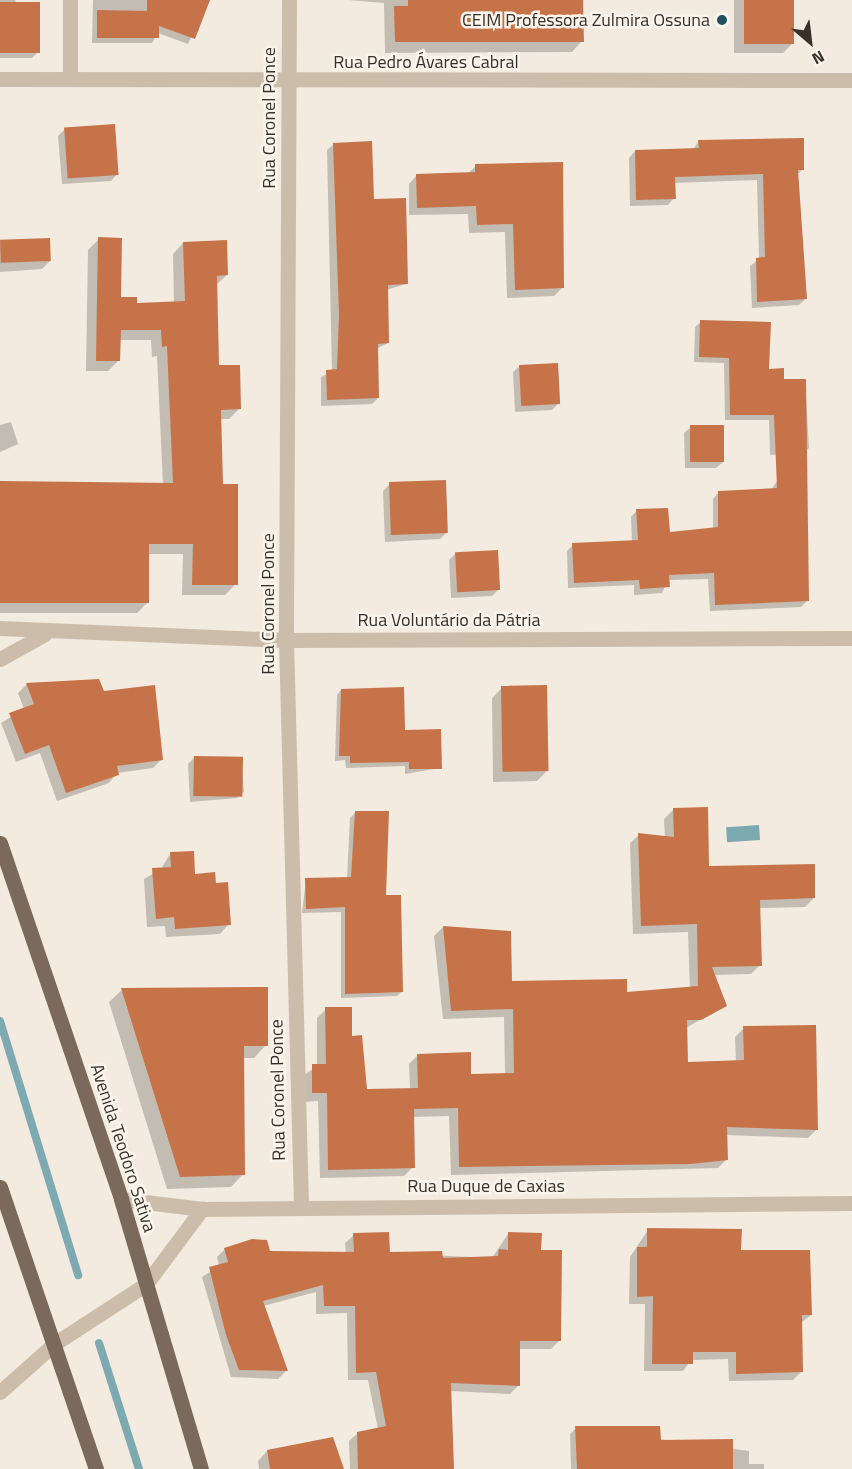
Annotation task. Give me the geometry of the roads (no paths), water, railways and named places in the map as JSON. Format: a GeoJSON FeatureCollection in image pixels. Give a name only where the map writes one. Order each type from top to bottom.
{"type":"FeatureCollection","features":[{"type":"Feature","properties":{"kind":"main road","name":"Avenida Teodoro Sativa"},"geometry":{"type":"LineString","coordinates":[[0,843],[120,1199],[201,1469]]}},
{"type":"Feature","properties":{"kind":"main road"},"geometry":{"type":"LineString","coordinates":[[0,1187],[96,1469]]}},
{"type":"Feature","properties":{"kind":"street"},"geometry":{"type":"LineString","coordinates":[[70,0],[70,77]]}},
{"type":"Feature","properties":{"kind":"street","name":"Rua Coronel Ponce"},"geometry":{"type":"LineString","coordinates":[[289,0],[286,640],[301,1207]]}},
{"type":"Feature","properties":{"kind":"street","name":"Rua Pedro Ávares Cabral"},"geometry":{"type":"LineString","coordinates":[[0,79],[70,77],[290,81],[852,80]]}},
{"type":"Feature","properties":{"kind":"street","name":"Rua Voluntário da Pátria"},"geometry":{"type":"LineString","coordinates":[[0,628],[45,634],[286,640],[852,638]]}},
{"type":"Feature","properties":{"kind":"street"},"geometry":{"type":"LineString","coordinates":[[0,659],[45,634]]}},
{"type":"Feature","properties":{"kind":"street","name":"Rua Duque de Caxias"},"geometry":{"type":"LineString","coordinates":[[120,1199],[202,1209],[852,1203]]}},
{"type":"Feature","properties":{"kind":"street"},"geometry":{"type":"LineString","coordinates":[[0,1392],[54,1344],[146,1284],[202,1209]]}},
{"type":"Feature","properties":{"kind":"water"},"geometry":{"type":"Polygon","coordinates":[[[759,825],[760,840],[727,842],[726,827],[759,825]]]}},
{"type":"Feature","properties":{"kind":"waterway"},"geometry":{"type":"LineString","coordinates":[[0,1021],[78,1275]]}},
{"type":"Feature","properties":{"kind":"waterway"},"geometry":{"type":"LineString","coordinates":[[99,1343],[139,1469]]}},
{"type":"Feature","properties":{"kind":"place","name":"CEIM Professora Zulmira Ossuna"},"geometry":{"type":"Point","coordinates":[722,20]}}]}
